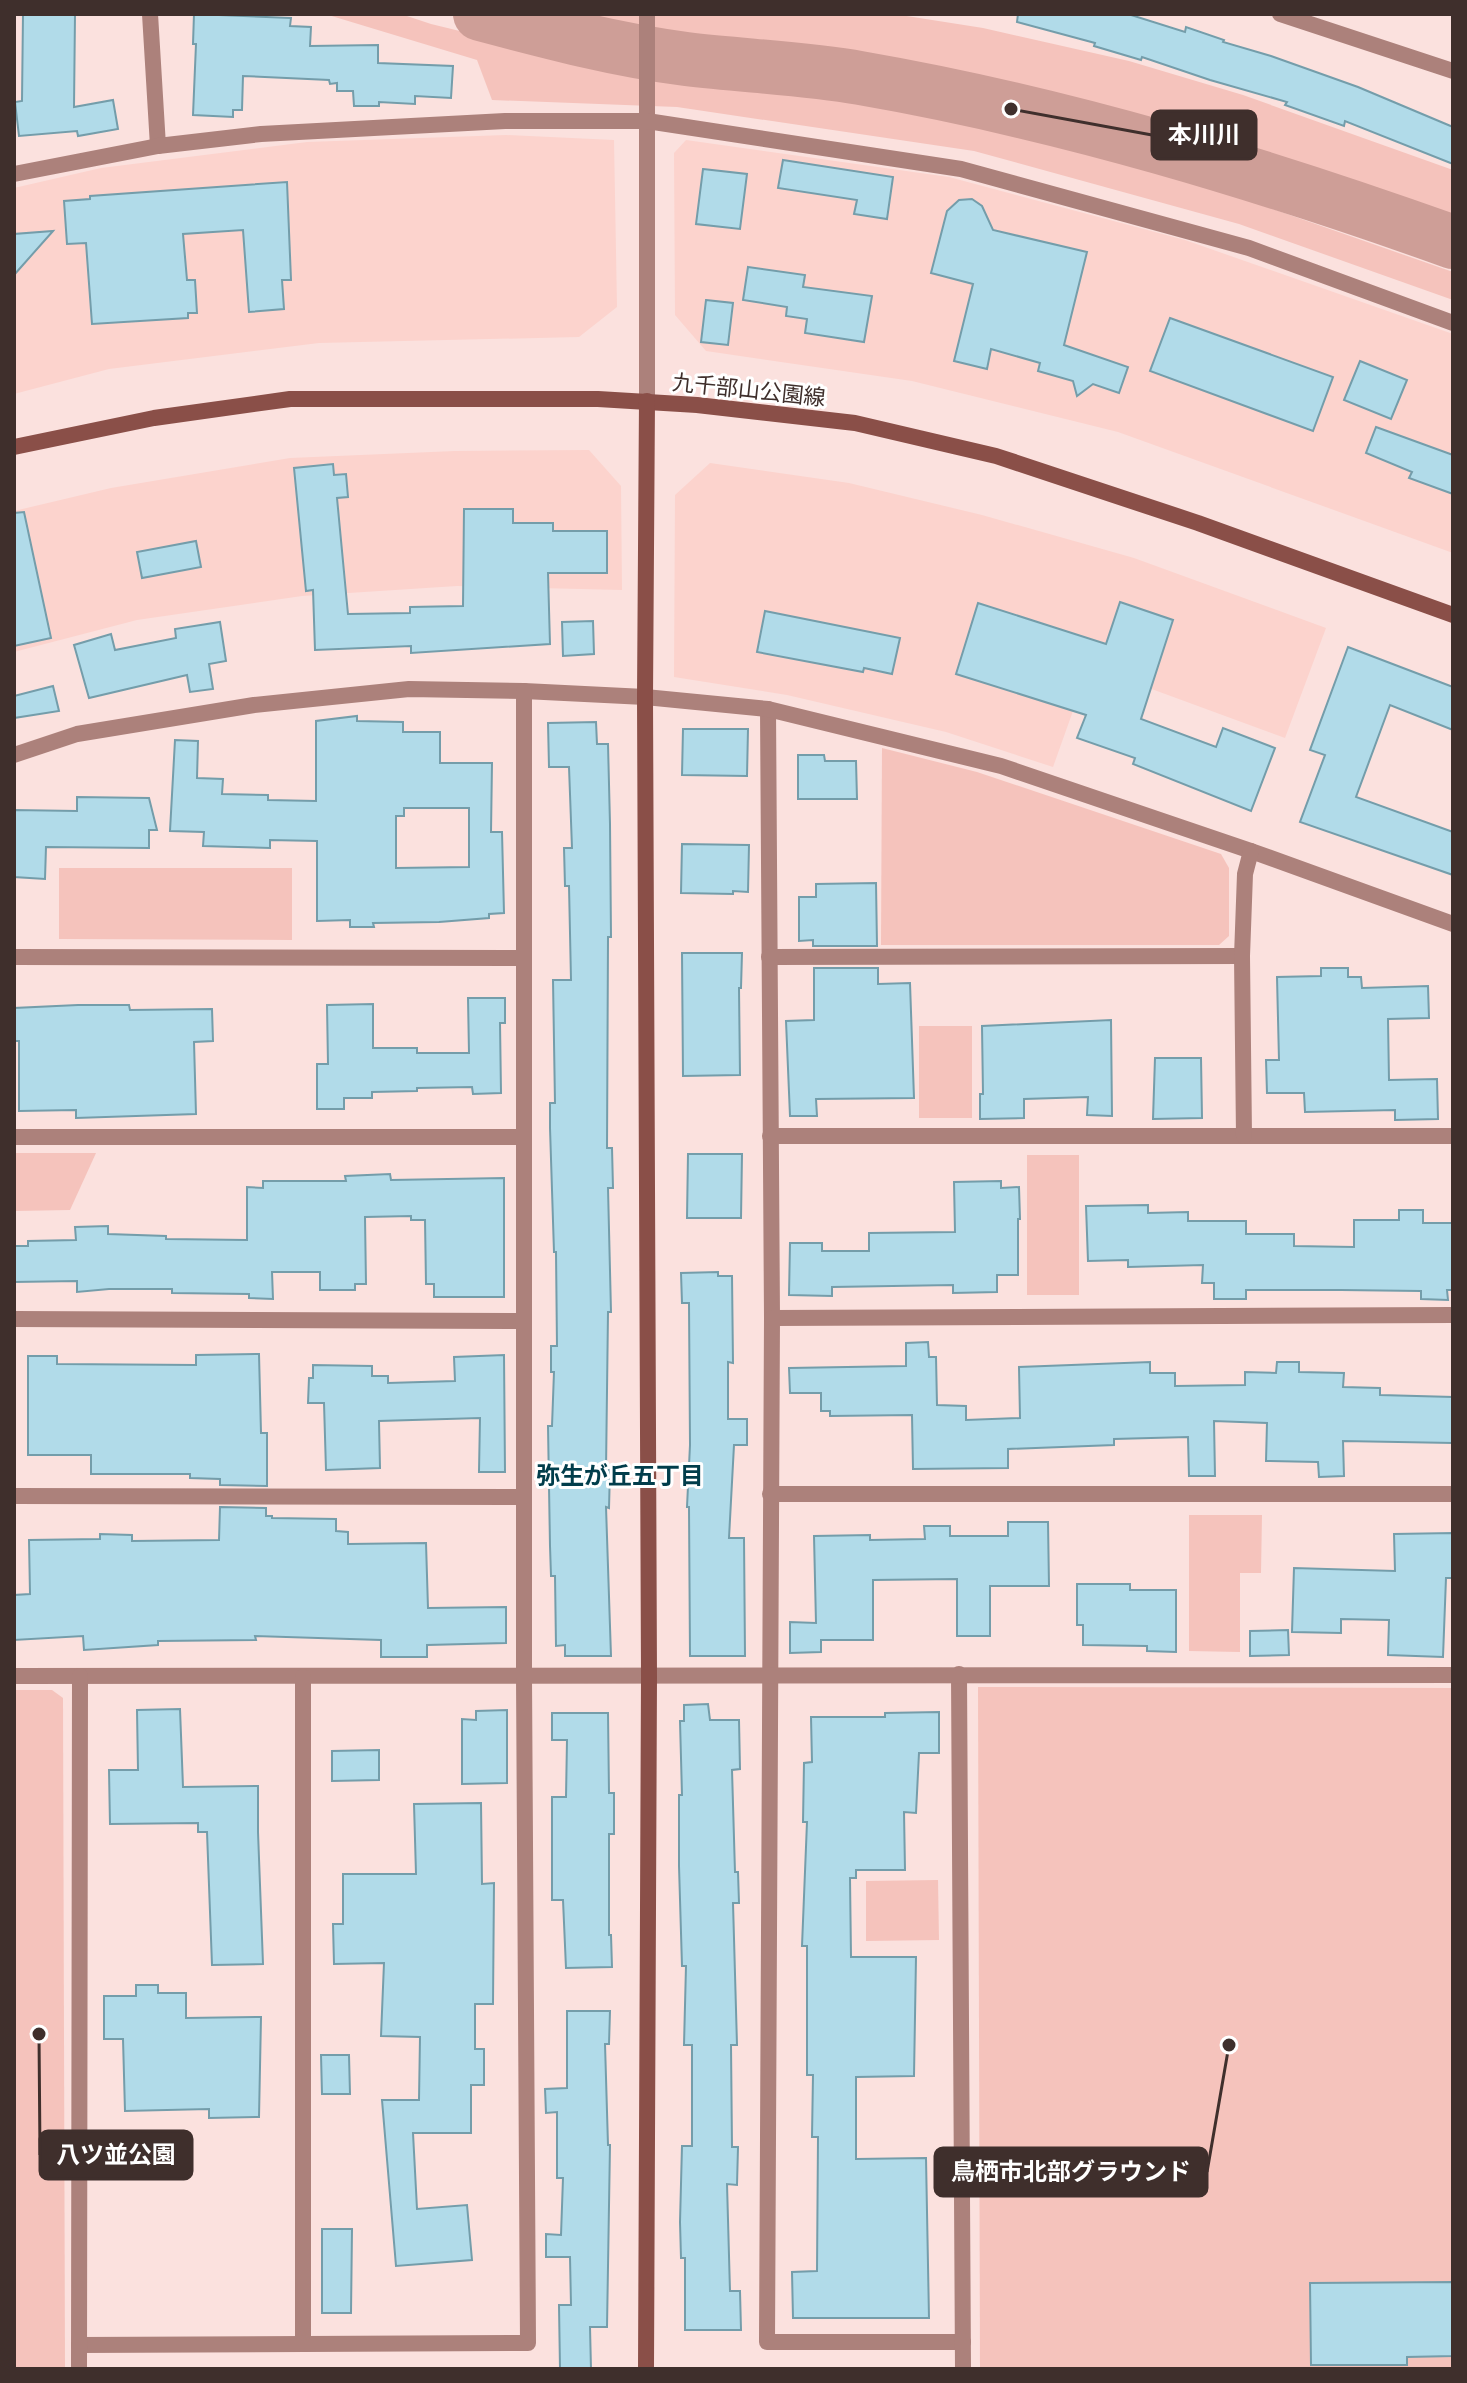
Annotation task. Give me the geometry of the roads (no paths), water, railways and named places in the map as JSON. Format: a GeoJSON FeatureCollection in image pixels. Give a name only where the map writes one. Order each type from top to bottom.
{"type":"FeatureCollection","features":[{"type":"Feature","properties":{"kind":"street"},"geometry":{"type":"LineString","coordinates":[[150,14],[158,146]]}},
{"type":"Feature","properties":{"kind":"street"},"geometry":{"type":"LineString","coordinates":[[646,2369],[649,1677],[645,697],[647,14]]}},
{"type":"Feature","properties":{"kind":"street"},"geometry":{"type":"LineString","coordinates":[[1280,14],[1453,71]]}},
{"type":"Feature","properties":{"kind":"street"},"geometry":{"type":"LineString","coordinates":[[14,174],[158,146],[261,134],[490,122],[647,121],[961,169],[1249,248],[1453,323]]}},
{"type":"Feature","properties":{"kind":"street","name":"九千部山公園線"},"geometry":{"type":"LineString","coordinates":[[14,447],[154,418],[290,399],[647,401],[855,423],[996,456],[1198,523],[1453,615]]}},
{"type":"Feature","properties":{"kind":"street"},"geometry":{"type":"LineString","coordinates":[[14,755],[77,734],[254,705],[409,689],[645,697],[768,709],[1001,766],[1453,924]]}},
{"type":"Feature","properties":{"kind":"street"},"geometry":{"type":"LineString","coordinates":[[79,2345],[528,2343],[524,691]]}},
{"type":"Feature","properties":{"kind":"street"},"geometry":{"type":"LineString","coordinates":[[768,709],[772,1318],[767,2342],[963,2342]]}},
{"type":"Feature","properties":{"kind":"street"},"geometry":{"type":"LineString","coordinates":[[1244,1136],[1242,956],[1245,874],[1251,851]]}},
{"type":"Feature","properties":{"kind":"street"},"geometry":{"type":"LineString","coordinates":[[769,957],[1242,956]]}},
{"type":"Feature","properties":{"kind":"street"},"geometry":{"type":"LineString","coordinates":[[14,957],[524,958]]}},
{"type":"Feature","properties":{"kind":"street"},"geometry":{"type":"LineString","coordinates":[[770,1136],[1453,1136]]}},
{"type":"Feature","properties":{"kind":"street"},"geometry":{"type":"LineString","coordinates":[[14,1137],[524,1137]]}},
{"type":"Feature","properties":{"kind":"street"},"geometry":{"type":"LineString","coordinates":[[772,1318],[1453,1315]]}},
{"type":"Feature","properties":{"kind":"street"},"geometry":{"type":"LineString","coordinates":[[14,1319],[524,1321]]}},
{"type":"Feature","properties":{"kind":"street"},"geometry":{"type":"LineString","coordinates":[[770,1494],[1453,1494]]}},
{"type":"Feature","properties":{"kind":"street"},"geometry":{"type":"LineString","coordinates":[[14,1496],[524,1497]]}},
{"type":"Feature","properties":{"kind":"street"},"geometry":{"type":"LineString","coordinates":[[959,1674],[963,2369]]}},
{"type":"Feature","properties":{"kind":"street"},"geometry":{"type":"LineString","coordinates":[[14,1676],[1453,1675]]}},
{"type":"Feature","properties":{"kind":"street"},"geometry":{"type":"LineString","coordinates":[[79,2369],[80,1676]]}},
{"type":"Feature","properties":{"kind":"street"},"geometry":{"type":"LineString","coordinates":[[303,1677],[303,2344]]}},
{"type":"Feature","properties":{"kind":"waterway"},"geometry":{"type":"LineString","coordinates":[[480,14],[634,51],[839,75],[1011,109],[1234,169],[1453,242]]}},
{"type":"Feature","properties":{"kind":"place","name":"本川川"},"geometry":{"type":"Point","coordinates":[1011,109]}},
{"type":"Feature","properties":{"kind":"place","name":"八ツ並公園"},"geometry":{"type":"Point","coordinates":[39,2034]}},
{"type":"Feature","properties":{"kind":"place","name":"鳥栖市北部グラウンド"},"geometry":{"type":"Point","coordinates":[1229,2045]}},
{"type":"Feature","properties":{"kind":"district","name":"弥生が丘五丁目"},"geometry":{"type":"Point","coordinates":[620,1475]}}]}
